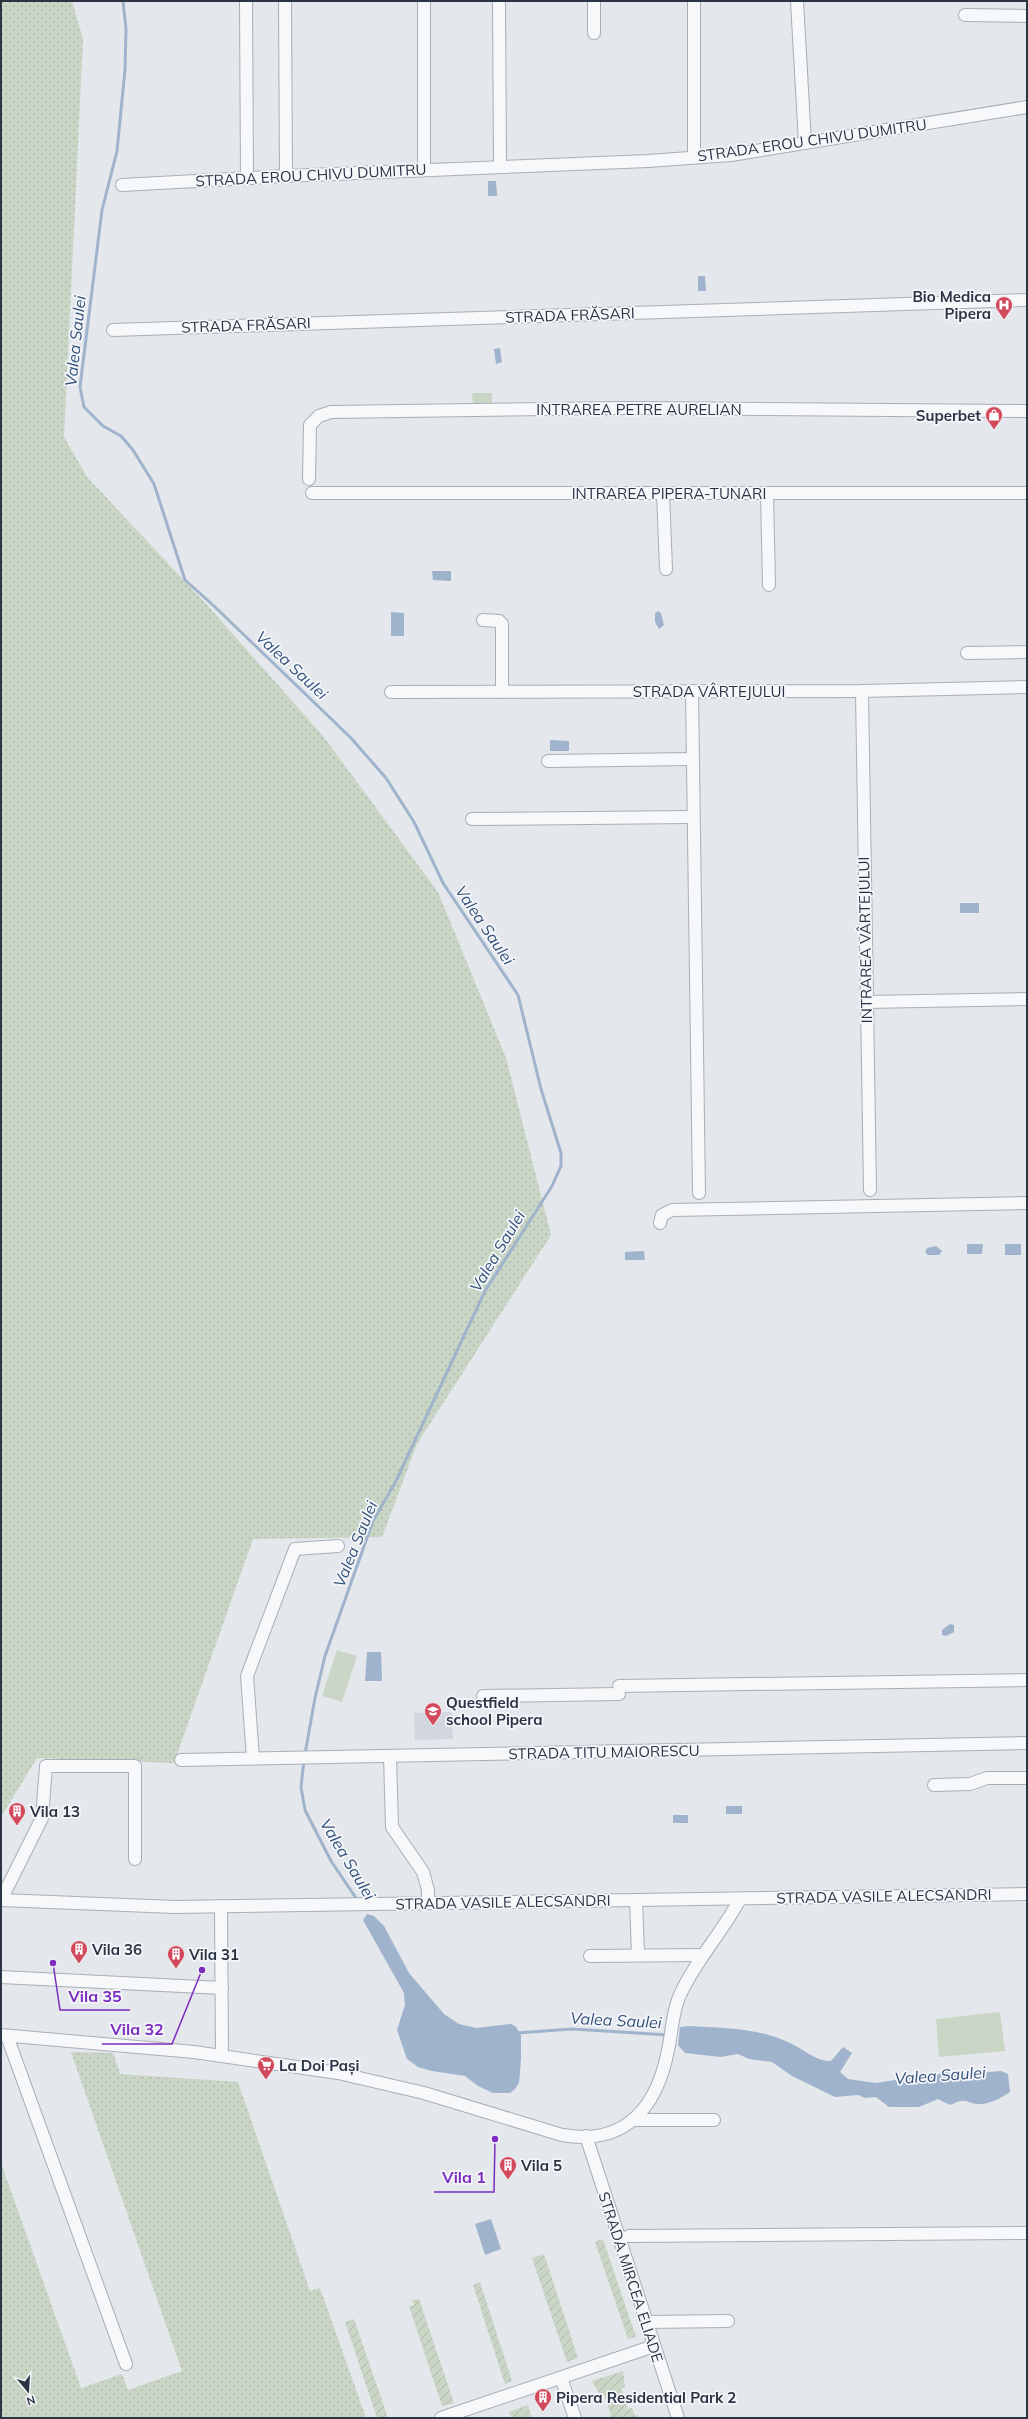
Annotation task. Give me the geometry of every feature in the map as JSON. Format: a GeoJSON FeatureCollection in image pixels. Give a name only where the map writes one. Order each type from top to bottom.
{"type":"FeatureCollection","features":[{"type":"Feature","properties":{"kind":"street"},"geometry":{"type":"LineString","coordinates":[[246,1],[247,178]]}},
{"type":"Feature","properties":{"kind":"street"},"geometry":{"type":"LineString","coordinates":[[285,1],[286,176]]}},
{"type":"Feature","properties":{"kind":"street"},"geometry":{"type":"LineString","coordinates":[[424,1],[424,170]]}},
{"type":"Feature","properties":{"kind":"street"},"geometry":{"type":"LineString","coordinates":[[499,1],[500,166]]}},
{"type":"Feature","properties":{"kind":"street"},"geometry":{"type":"LineString","coordinates":[[594,1],[594,33]]}},
{"type":"Feature","properties":{"kind":"street"},"geometry":{"type":"LineString","coordinates":[[694,1],[694,157]]}},
{"type":"Feature","properties":{"kind":"street"},"geometry":{"type":"LineString","coordinates":[[797,1],[805,143]]}},
{"type":"Feature","properties":{"kind":"street"},"geometry":{"type":"LineString","coordinates":[[965,15],[1027,16]]}},
{"type":"Feature","properties":{"kind":"street","name":"STRADA EROU CHIVU DUMITRU"},"geometry":{"type":"LineString","coordinates":[[122,186],[286,176],[731,155],[1027,107]]}},
{"type":"Feature","properties":{"kind":"street","name":"STRADA FRĂSARI"},"geometry":{"type":"LineString","coordinates":[[113,330],[1027,300]]}},
{"type":"Feature","properties":{"kind":"street","name":"INTRAREA PETRE AURELIAN"},"geometry":{"type":"LineString","coordinates":[[309,479],[310,425],[319,416],[331,412],[626,408],[1027,411]]}},
{"type":"Feature","properties":{"kind":"street","name":"INTRAREA PIPERA-TUNARI"},"geometry":{"type":"LineString","coordinates":[[312,493],[1027,493]]}},
{"type":"Feature","properties":{"kind":"street"},"geometry":{"type":"LineString","coordinates":[[663,493],[666,569]]}},
{"type":"Feature","properties":{"kind":"street"},"geometry":{"type":"LineString","coordinates":[[768,493],[769,585]]}},
{"type":"Feature","properties":{"kind":"street"},"geometry":{"type":"LineString","coordinates":[[483,620],[499,621],[502,624],[502,692]]}},
{"type":"Feature","properties":{"kind":"street"},"geometry":{"type":"LineString","coordinates":[[967,653],[1027,652]]}},
{"type":"Feature","properties":{"kind":"street","name":"STRADA VÂRTEJULUI"},"geometry":{"type":"LineString","coordinates":[[391,692],[862,691],[1027,687]]}},
{"type":"Feature","properties":{"kind":"street"},"geometry":{"type":"LineString","coordinates":[[692,691],[692,817],[699,1193]]}},
{"type":"Feature","properties":{"kind":"street","name":"INTRAREA VÂRTEJULUI"},"geometry":{"type":"LineString","coordinates":[[862,691],[870,1190]]}},
{"type":"Feature","properties":{"kind":"street"},"geometry":{"type":"LineString","coordinates":[[548,761],[692,759]]}},
{"type":"Feature","properties":{"kind":"street"},"geometry":{"type":"LineString","coordinates":[[472,819],[692,817]]}},
{"type":"Feature","properties":{"kind":"street"},"geometry":{"type":"LineString","coordinates":[[866,1002],[1027,999]]}},
{"type":"Feature","properties":{"kind":"street"},"geometry":{"type":"LineString","coordinates":[[660,1223],[662,1215],[672,1210],[1027,1203]]}},
{"type":"Feature","properties":{"kind":"street"},"geometry":{"type":"LineString","coordinates":[[254,1758],[247,1676],[295,1549],[338,1546]]}},
{"type":"Feature","properties":{"kind":"street"},"geometry":{"type":"LineString","coordinates":[[483,1696],[619,1690],[1027,1680]]}},
{"type":"Feature","properties":{"kind":"street","name":"STRADA TITU MAIORESCU"},"geometry":{"type":"LineString","coordinates":[[181,1760],[1027,1742]]}},
{"type":"Feature","properties":{"kind":"street"},"geometry":{"type":"LineString","coordinates":[[390,1756],[392,1827],[423,1872],[428,1890],[428,1903]]}},
{"type":"Feature","properties":{"kind":"street"},"geometry":{"type":"LineString","coordinates":[[1,1900],[42,1818],[46,1766],[135,1766],[135,1859]]}},
{"type":"Feature","properties":{"kind":"street"},"geometry":{"type":"LineString","coordinates":[[934,1785],[970,1784],[986,1778],[1027,1778]]}},
{"type":"Feature","properties":{"kind":"street","name":"STRADA VASILE ALECSANDRI"},"geometry":{"type":"LineString","coordinates":[[1,1900],[116,1906],[221,1906],[1027,1894]]}},
{"type":"Feature","properties":{"kind":"street"},"geometry":{"type":"LineString","coordinates":[[126,2364],[4,2036],[128,2045],[222,2055],[352,2077],[424,2093],[562,2134],[586,2136],[614,2131],[635,2120],[649,2101],[658,2081],[680,1995],[703,1955],[740,1899]]}},
{"type":"Feature","properties":{"kind":"street"},"geometry":{"type":"LineString","coordinates":[[636,1900],[638,1955]]}},
{"type":"Feature","properties":{"kind":"street"},"geometry":{"type":"LineString","coordinates":[[221,1906],[222,2055]]}},
{"type":"Feature","properties":{"kind":"street"},"geometry":{"type":"LineString","coordinates":[[590,1956],[703,1955]]}},
{"type":"Feature","properties":{"kind":"street"},"geometry":{"type":"LineString","coordinates":[[1,1977],[222,1988]]}},
{"type":"Feature","properties":{"kind":"street"},"geometry":{"type":"LineString","coordinates":[[635,2120],[714,2120]]}},
{"type":"Feature","properties":{"kind":"street","name":"STRADA MIRCEA ELIADE"},"geometry":{"type":"LineString","coordinates":[[586,2136],[678,2418]]}},
{"type":"Feature","properties":{"kind":"street"},"geometry":{"type":"LineString","coordinates":[[629,2236],[1027,2233]]}},
{"type":"Feature","properties":{"kind":"street"},"geometry":{"type":"LineString","coordinates":[[646,2322],[728,2321]]}},
{"type":"Feature","properties":{"kind":"street"},"geometry":{"type":"LineString","coordinates":[[441,2418],[471,2413],[561,2378],[654,2346]]}},
{"type":"Feature","properties":{"kind":"street"},"geometry":{"type":"LineString","coordinates":[[561,2378],[575,2418]]}},
{"type":"Feature","properties":{"kind":"shaded area","name":"Questfield school Pipera"},"geometry":{"type":"Polygon","coordinates":[[[452,1712],[453,1739],[415,1740],[414,1713],[452,1712]]]}},
{"type":"Feature","properties":{"kind":"green space"},"geometry":{"type":"Polygon","coordinates":[[[1,1],[72,1],[83,39],[64,437],[87,477],[207,605],[323,736],[438,892],[506,1058],[551,1235],[417,1444],[382,1537],[253,1539],[174,1763],[37,1758],[1,1817],[1,1]]]}},
{"type":"Feature","properties":{"kind":"green space"},"geometry":{"type":"Polygon","coordinates":[[[472,393],[492,393],[492,404],[473,404],[472,393]]]}},
{"type":"Feature","properties":{"kind":"green space"},"geometry":{"type":"Polygon","coordinates":[[[337,1650],[357,1656],[342,1702],[322,1696],[337,1650]]]}},
{"type":"Feature","properties":{"kind":"green space"},"geometry":{"type":"Polygon","coordinates":[[[1000,2012],[1005,2051],[939,2057],[936,2019],[1000,2012]]]}},
{"type":"Feature","properties":{"kind":"green space"},"geometry":{"type":"Polygon","coordinates":[[[71,2052],[113,2053],[120,2074],[238,2082],[310,2291],[320,2288],[366,2418],[1,2418],[1,2163],[81,2388],[122,2374],[128,2390],[182,2371],[71,2052]]]}},
{"type":"Feature","properties":{"kind":"green space"},"geometry":{"type":"Polygon","coordinates":[[[603,2239],[636,2337],[628,2339],[595,2242],[603,2239]]]}},
{"type":"Feature","properties":{"kind":"green space"},"geometry":{"type":"Polygon","coordinates":[[[544,2254],[578,2358],[567,2362],[532,2258],[544,2254]]]}},
{"type":"Feature","properties":{"kind":"green space"},"geometry":{"type":"Polygon","coordinates":[[[480,2282],[512,2381],[505,2384],[473,2285],[480,2282]]]}},
{"type":"Feature","properties":{"kind":"green space"},"geometry":{"type":"Polygon","coordinates":[[[419,2299],[454,2403],[442,2406],[409,2306],[414,2305],[412,2300],[419,2299]]]}},
{"type":"Feature","properties":{"kind":"green space"},"geometry":{"type":"Polygon","coordinates":[[[354,2319],[388,2418],[377,2418],[345,2322],[354,2319]]]}},
{"type":"Feature","properties":{"kind":"green space"},"geometry":{"type":"Polygon","coordinates":[[[623,2371],[625,2387],[621,2388],[628,2409],[632,2408],[635,2416],[638,2415],[639,2418],[608,2418],[611,2415],[604,2394],[600,2395],[592,2381],[623,2371]]]}},
{"type":"Feature","properties":{"kind":"green space"},"geometry":{"type":"Polygon","coordinates":[[[528,2405],[532,2418],[512,2418],[509,2412],[528,2405]]]}},
{"type":"Feature","properties":{"kind":"water"},"geometry":{"type":"Polygon","coordinates":[[[488,181],[496,181],[497,196],[488,196],[488,181]]]}},
{"type":"Feature","properties":{"kind":"water"},"geometry":{"type":"Polygon","coordinates":[[[698,276],[705,276],[706,291],[698,291],[698,276]]]}},
{"type":"Feature","properties":{"kind":"water"},"geometry":{"type":"Polygon","coordinates":[[[500,348],[502,362],[496,364],[494,349],[500,348]]]}},
{"type":"Feature","properties":{"kind":"water"},"geometry":{"type":"Polygon","coordinates":[[[432,571],[451,571],[451,581],[433,580],[432,571]]]}},
{"type":"Feature","properties":{"kind":"water"},"geometry":{"type":"Polygon","coordinates":[[[658,611],[661,613],[664,625],[659,629],[655,622],[655,613],[658,611]]]}},
{"type":"Feature","properties":{"kind":"water"},"geometry":{"type":"Polygon","coordinates":[[[391,612],[404,613],[404,636],[391,636],[391,612]]]}},
{"type":"Feature","properties":{"kind":"water"},"geometry":{"type":"Polygon","coordinates":[[[550,740],[569,741],[569,751],[550,751],[550,740]]]}},
{"type":"Feature","properties":{"kind":"water"},"geometry":{"type":"Polygon","coordinates":[[[960,903],[979,903],[979,913],[960,913],[960,903]]]}},
{"type":"Feature","properties":{"kind":"water"},"geometry":{"type":"Polygon","coordinates":[[[967,1244],[983,1244],[982,1254],[967,1254],[967,1244]]]}},
{"type":"Feature","properties":{"kind":"water"},"geometry":{"type":"Polygon","coordinates":[[[1005,1244],[1021,1244],[1021,1255],[1005,1255],[1005,1244]]]}},
{"type":"Feature","properties":{"kind":"water"},"geometry":{"type":"Polygon","coordinates":[[[936,1246],[942,1251],[939,1255],[928,1255],[925,1252],[927,1248],[936,1246]]]}},
{"type":"Feature","properties":{"kind":"water"},"geometry":{"type":"Polygon","coordinates":[[[644,1251],[645,1260],[625,1260],[625,1252],[644,1251]]]}},
{"type":"Feature","properties":{"kind":"water"},"geometry":{"type":"Polygon","coordinates":[[[950,1624],[954,1625],[954,1632],[946,1636],[942,1635],[942,1630],[950,1624]]]}},
{"type":"Feature","properties":{"kind":"water"},"geometry":{"type":"Polygon","coordinates":[[[367,1652],[381,1652],[382,1681],[365,1681],[367,1652]]]}},
{"type":"Feature","properties":{"kind":"water"},"geometry":{"type":"Polygon","coordinates":[[[726,1806],[742,1806],[742,1814],[726,1814],[726,1806]]]}},
{"type":"Feature","properties":{"kind":"water"},"geometry":{"type":"Polygon","coordinates":[[[673,1815],[688,1815],[688,1823],[673,1823],[673,1815]]]}},
{"type":"Feature","properties":{"kind":"water"},"geometry":{"type":"Polygon","coordinates":[[[367,1914],[374,1916],[384,1926],[409,1973],[444,2014],[459,2024],[476,2028],[511,2024],[516,2027],[521,2035],[521,2059],[519,2083],[515,2089],[510,2093],[493,2093],[478,2086],[465,2076],[432,2071],[418,2067],[407,2059],[397,2030],[405,2005],[404,1993],[363,1920],[367,1914]]]}},
{"type":"Feature","properties":{"kind":"water"},"geometry":{"type":"Polygon","coordinates":[[[680,2027],[715,2027],[766,2034],[790,2043],[815,2057],[826,2061],[831,2061],[843,2047],[852,2053],[840,2072],[848,2079],[876,2083],[908,2078],[928,2078],[945,2072],[965,2074],[1001,2071],[1008,2074],[1010,2092],[996,2100],[984,2104],[961,2101],[950,2105],[938,2099],[919,2107],[889,2107],[876,2097],[865,2098],[858,2095],[835,2097],[792,2076],[772,2062],[749,2059],[738,2054],[720,2057],[685,2053],[678,2045],[680,2027]]]}},
{"type":"Feature","properties":{"kind":"water"},"geometry":{"type":"Polygon","coordinates":[[[491,2219],[501,2249],[485,2255],[475,2224],[491,2219]]]}},
{"type":"Feature","properties":{"kind":"waterway","name":"Valea Saulei"},"geometry":{"type":"LineString","coordinates":[[123,1],[126,29],[125,70],[117,151],[102,210],[80,387],[84,407],[103,426],[121,436],[133,450],[154,484],[185,580],[351,738],[386,778],[414,822],[443,883],[518,995],[541,1089],[561,1153],[561,1166],[552,1186],[485,1291],[396,1481],[373,1521],[325,1656],[315,1698],[305,1754]]}},
{"type":"Feature","properties":{"kind":"waterway","name":"Valea Saulei"},"geometry":{"type":"LineString","coordinates":[[304,1760],[301,1787],[305,1810],[331,1861],[358,1901]]}},
{"type":"Feature","properties":{"kind":"waterway","name":"Valea Saulei"},"geometry":{"type":"LineString","coordinates":[[517,2033],[572,2029],[669,2035]]}},
{"type":"Feature","properties":{"kind":"place","name":"Bio Medica Pipera"},"geometry":{"type":"Point","coordinates":[1004,320]}},
{"type":"Feature","properties":{"kind":"place","name":"Superbet"},"geometry":{"type":"Point","coordinates":[994,430]}},
{"type":"Feature","properties":{"kind":"place","name":"Questfield school Pipera"},"geometry":{"type":"Point","coordinates":[433,1726]}},
{"type":"Feature","properties":{"kind":"place","name":"Vila 13"},"geometry":{"type":"Point","coordinates":[17,1826]}},
{"type":"Feature","properties":{"kind":"place","name":"Vila 35"},"geometry":{"type":"Point","coordinates":[53,1963]}},
{"type":"Feature","properties":{"kind":"place","name":"Vila 36"},"geometry":{"type":"Point","coordinates":[79,1964]}},
{"type":"Feature","properties":{"kind":"place","name":"Vila 31"},"geometry":{"type":"Point","coordinates":[176,1969]}},
{"type":"Feature","properties":{"kind":"place","name":"Vila 32"},"geometry":{"type":"Point","coordinates":[202,1970]}},
{"type":"Feature","properties":{"kind":"place","name":"La Doi Pași"},"geometry":{"type":"Point","coordinates":[266,2080]}},
{"type":"Feature","properties":{"kind":"place","name":"Vila 1"},"geometry":{"type":"Point","coordinates":[495,2139]}},
{"type":"Feature","properties":{"kind":"place","name":"Vila 5"},"geometry":{"type":"Point","coordinates":[508,2180]}},
{"type":"Feature","properties":{"kind":"place","name":"Pipera Residential Park 2"},"geometry":{"type":"Point","coordinates":[543,2412]}}]}
